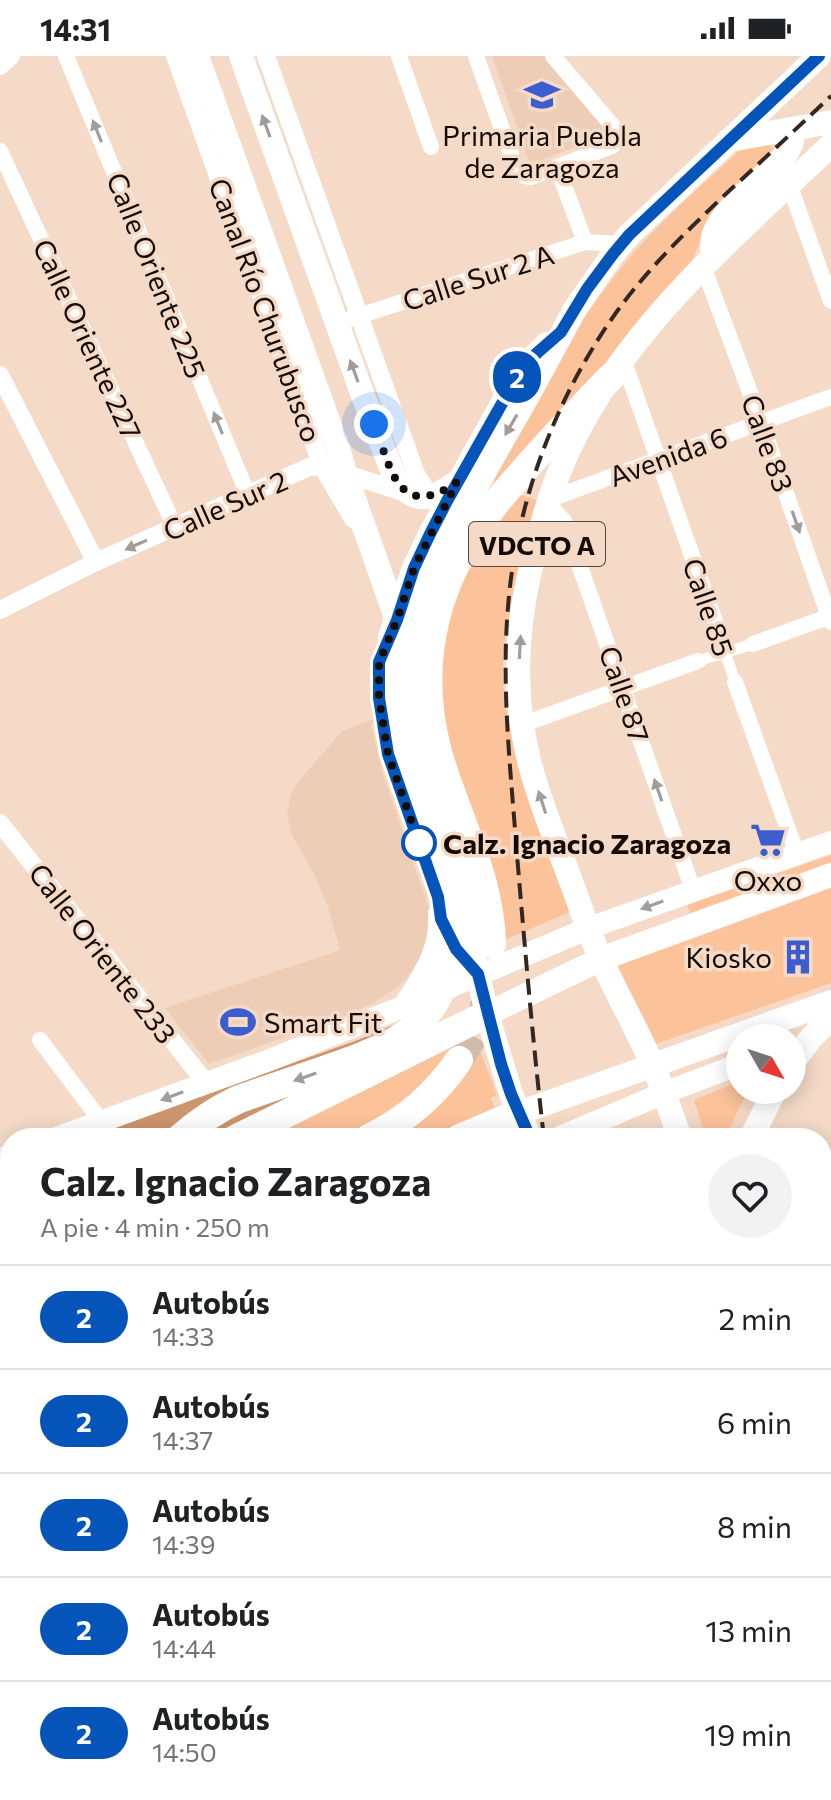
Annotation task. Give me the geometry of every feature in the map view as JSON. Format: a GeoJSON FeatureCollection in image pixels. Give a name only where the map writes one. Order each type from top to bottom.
{"type":"FeatureCollection","features":[{"type":"Feature","properties":{"kind":"highway"},"geometry":{"type":"LineString","coordinates":[[492,944],[484,884],[439,753],[431,718],[428,677],[434,620],[453,569],[482,521],[617,368]]}},
{"type":"Feature","properties":{"kind":"highway"},"geometry":{"type":"LineString","coordinates":[[192,1128],[208,1115],[237,1100],[372,1052],[403,1036],[423,1019],[444,984],[452,954],[450,901],[400,754],[392,717],[389,671],[397,620]]}},
{"type":"Feature","properties":{"kind":"highway"},"geometry":{"type":"LineString","coordinates":[[257,1128],[487,1014]]}},
{"type":"Feature","properties":{"kind":"highway"},"geometry":{"type":"LineString","coordinates":[[388,1128],[428,1099],[459,1060]]}},
{"type":"Feature","properties":{"kind":"main road","name":"Canal Río Churubusco"},"geometry":{"type":"LineString","coordinates":[[197,56],[326,415],[334,470],[374,557],[397,620]]}},
{"type":"Feature","properties":{"kind":"main road"},"geometry":{"type":"LineString","coordinates":[[241,56],[318,239],[348,320],[366,402],[396,481],[418,495],[444,491],[457,482]]}},
{"type":"Feature","properties":{"kind":"main road","name":"VDCTO A"},"geometry":{"type":"LineString","coordinates":[[478,974],[468,895],[415,731],[410,668],[412,636],[419,605],[437,559],[587,289],[621,244],[819,56]]}},
{"type":"Feature","properties":{"kind":"main road"},"geometry":{"type":"LineString","coordinates":[[729,140],[831,122]]}},
{"type":"Feature","properties":{"kind":"main road"},"geometry":{"type":"LineString","coordinates":[[707,261],[717,227],[729,210],[786,154],[793,136],[791,131]]}},
{"type":"Feature","properties":{"kind":"main road","name":"VDCTO A"},"geometry":{"type":"LineString","coordinates":[[589,928],[541,799],[521,725],[518,677],[523,613],[530,569],[549,501],[571,445],[617,368],[676,294],[707,261],[831,145]]}},
{"type":"Feature","properties":{"kind":"main road"},"geometry":{"type":"LineString","coordinates":[[789,184],[831,168]]}},
{"type":"Feature","properties":{"kind":"main road"},"geometry":{"type":"LineString","coordinates":[[405,1006],[432,961],[441,919],[438,897],[388,754],[379,698],[379,662],[414,568],[457,482],[518,375],[561,332]]}},
{"type":"Feature","properties":{"kind":"main road"},"geometry":{"type":"LineString","coordinates":[[326,415],[339,426],[350,426],[363,417],[366,402]]}},
{"type":"Feature","properties":{"kind":"main road"},"geometry":{"type":"LineString","coordinates":[[82,1128],[267,1061],[589,928],[831,842]]}},
{"type":"Feature","properties":{"kind":"main road"},"geometry":{"type":"LineString","coordinates":[[487,1014],[601,959],[831,875]]}},
{"type":"Feature","properties":{"kind":"main road"},"geometry":{"type":"LineString","coordinates":[[441,919],[456,949],[478,974],[501,1064],[525,1126],[653,1066],[831,1002]]}},
{"type":"Feature","properties":{"kind":"main road"},"geometry":{"type":"LineString","coordinates":[[589,928],[653,1066],[676,1128]]}},
{"type":"Feature","properties":{"kind":"main road"},"geometry":{"type":"LineString","coordinates":[[811,1038],[831,1018]]}},
{"type":"Feature","properties":{"kind":"main road"},"geometry":{"type":"LineString","coordinates":[[582,1128],[726,1069]]}},
{"type":"Feature","properties":{"kind":"main road"},"geometry":{"type":"LineString","coordinates":[[756,1128],[768,1104]]}},
{"type":"Feature","properties":{"kind":"street"},"geometry":{"type":"LineString","coordinates":[[0,66],[11,56]]}},
{"type":"Feature","properties":{"kind":"street","name":"Calle Oriente 225"},"geometry":{"type":"LineString","coordinates":[[66,56],[248,495]]}},
{"type":"Feature","properties":{"kind":"street","name":"Canal Río Churubusco"},"geometry":{"type":"LineString","coordinates":[[175,56],[334,470]]}},
{"type":"Feature","properties":{"kind":"street"},"geometry":{"type":"LineString","coordinates":[[266,56],[318,239]]}},
{"type":"Feature","properties":{"kind":"street"},"geometry":{"type":"LineString","coordinates":[[399,56],[431,147]]}},
{"type":"Feature","properties":{"kind":"street"},"geometry":{"type":"LineString","coordinates":[[476,56],[513,161],[519,173],[526,177],[612,146],[619,139],[617,131],[553,56]]}},
{"type":"Feature","properties":{"kind":"street","name":"Calle Oriente 227"},"geometry":{"type":"LineString","coordinates":[[0,151],[175,527]]}},
{"type":"Feature","properties":{"kind":"street"},"geometry":{"type":"LineString","coordinates":[[557,167],[585,242]]}},
{"type":"Feature","properties":{"kind":"street"},"geometry":{"type":"LineString","coordinates":[[789,184],[831,301]]}},
{"type":"Feature","properties":{"kind":"street","name":"Calle Sur 2 A"},"geometry":{"type":"LineString","coordinates":[[348,320],[585,242],[621,244]]}},
{"type":"Feature","properties":{"kind":"street","name":"Calle 83"},"geometry":{"type":"LineString","coordinates":[[707,261],[830,618]]}},
{"type":"Feature","properties":{"kind":"street"},"geometry":{"type":"LineString","coordinates":[[334,470],[418,495],[416,474],[348,320]]}},
{"type":"Feature","properties":{"kind":"street","name":"Calle 85"},"geometry":{"type":"LineString","coordinates":[[617,368],[658,460],[797,854]]}},
{"type":"Feature","properties":{"kind":"street"},"geometry":{"type":"LineString","coordinates":[[0,375],[96,562]]}},
{"type":"Feature","properties":{"kind":"street","name":"Avenida 6"},"geometry":{"type":"LineString","coordinates":[[549,501],[831,397]]}},
{"type":"Feature","properties":{"kind":"street","name":"Calle Sur 2"},"geometry":{"type":"LineString","coordinates":[[0,610],[96,562],[309,467],[334,470]]}},
{"type":"Feature","properties":{"kind":"street","name":"Calle 87"},"geometry":{"type":"LineString","coordinates":[[549,501],[564,521],[693,890]]}},
{"type":"Feature","properties":{"kind":"street"},"geometry":{"type":"LineString","coordinates":[[521,725],[698,661],[830,618]]}},
{"type":"Feature","properties":{"kind":"street","name":"Calle Oriente 233"},"geometry":{"type":"LineString","coordinates":[[0,823],[206,1083]]}},
{"type":"Feature","properties":{"kind":"street"},"geometry":{"type":"LineString","coordinates":[[40,1040],[101,1121]]}},
{"type":"Feature","properties":{"kind":"shaded area","name":"Primaria Puebla de Zaragoza"},"geometry":{"type":"Polygon","coordinates":[[[492,56],[544,56],[611,134],[530,164],[492,56]]]}},
{"type":"Feature","properties":{"kind":"shaded area"},"geometry":{"type":"Polygon","coordinates":[[[768,143],[775,150],[706,228],[692,261],[620,347],[498,482],[491,480],[582,321],[632,255],[739,151],[768,143]]]}},
{"type":"Feature","properties":{"kind":"shaded area"},"geometry":{"type":"Polygon","coordinates":[[[521,495],[537,500],[509,613],[503,659],[504,696],[517,753],[572,911],[502,941],[447,748],[434,670],[471,550],[521,495]]]}},
{"type":"Feature","properties":{"kind":"shaded area"},"geometry":{"type":"Polygon","coordinates":[[[374,719],[371,724],[382,771],[429,908],[427,938],[420,957],[397,987],[371,1004],[209,1064],[165,1008],[340,950],[328,907],[313,871],[293,838],[287,815],[290,797],[297,783],[342,731],[374,719]]]}},
{"type":"Feature","properties":{"kind":"shaded area"},"geometry":{"type":"Polygon","coordinates":[[[831,855],[831,863],[690,913],[687,905],[831,855]]]}},
{"type":"Feature","properties":{"kind":"shaded area"},"geometry":{"type":"Polygon","coordinates":[[[831,882],[831,983],[653,1045],[617,965],[831,882]]]}},
{"type":"Feature","properties":{"kind":"shaded area"},"geometry":{"type":"Polygon","coordinates":[[[396,1024],[432,1028],[226,1128],[182,1128],[179,1124],[175,1128],[108,1128],[396,1024]]]}},
{"type":"Feature","properties":{"kind":"shaded area"},"geometry":{"type":"Polygon","coordinates":[[[473,1032],[497,1095],[491,1098],[496,1111],[455,1128],[399,1128],[467,1064],[475,1047],[447,1057],[438,1071],[389,1114],[363,1128],[281,1128],[473,1032]]]}},
{"type":"Feature","properties":{"kind":"shaded area"},"geometry":{"type":"Polygon","coordinates":[[[726,1087],[726,1104],[741,1104],[730,1128],[703,1128],[694,1100],[726,1087]]]}},
{"type":"Feature","properties":{"kind":"tunnel"},"geometry":{"type":"LineString","coordinates":[[459,1060],[476,1033],[486,999]]}},
{"type":"Feature","properties":{"kind":"railway"},"geometry":{"type":"LineString","coordinates":[[543,1128],[523,926],[506,700],[506,638],[512,568],[530,490],[558,414],[576,378],[630,294],[685,233],[831,96]]}},
{"type":"Feature","properties":{"kind":"bus line","name":"2"},"geometry":{"type":"LineString","coordinates":[[526,1128],[501,1064],[478,974],[456,949],[441,919],[429,868],[388,754],[379,698],[379,662],[430,534],[518,375],[561,332],[587,289],[629,235],[819,56]]}},
{"type":"Feature","properties":{"kind":"place","name":"Primaria Puebla de Zaragoza"},"geometry":{"type":"Point","coordinates":[542,95]}},
{"type":"Feature","properties":{"kind":"place","name":"Oxxo"},"geometry":{"type":"Point","coordinates":[768,840]}},
{"type":"Feature","properties":{"kind":"place","name":"Calz. Ignacio Zaragoza"},"geometry":{"type":"Point","coordinates":[419,843]}},
{"type":"Feature","properties":{"kind":"place","name":"Kiosko"},"geometry":{"type":"Point","coordinates":[798,957]}},
{"type":"Feature","properties":{"kind":"place","name":"Smart Fit"},"geometry":{"type":"Point","coordinates":[238,1022]}},
{"type":"Feature","properties":{"kind":"route"},"geometry":{"type":"LineString","coordinates":[[374,424],[396,481],[406,493],[430,496],[457,482],[414,568],[379,662],[382,727],[388,754],[419,843]]}}]}
